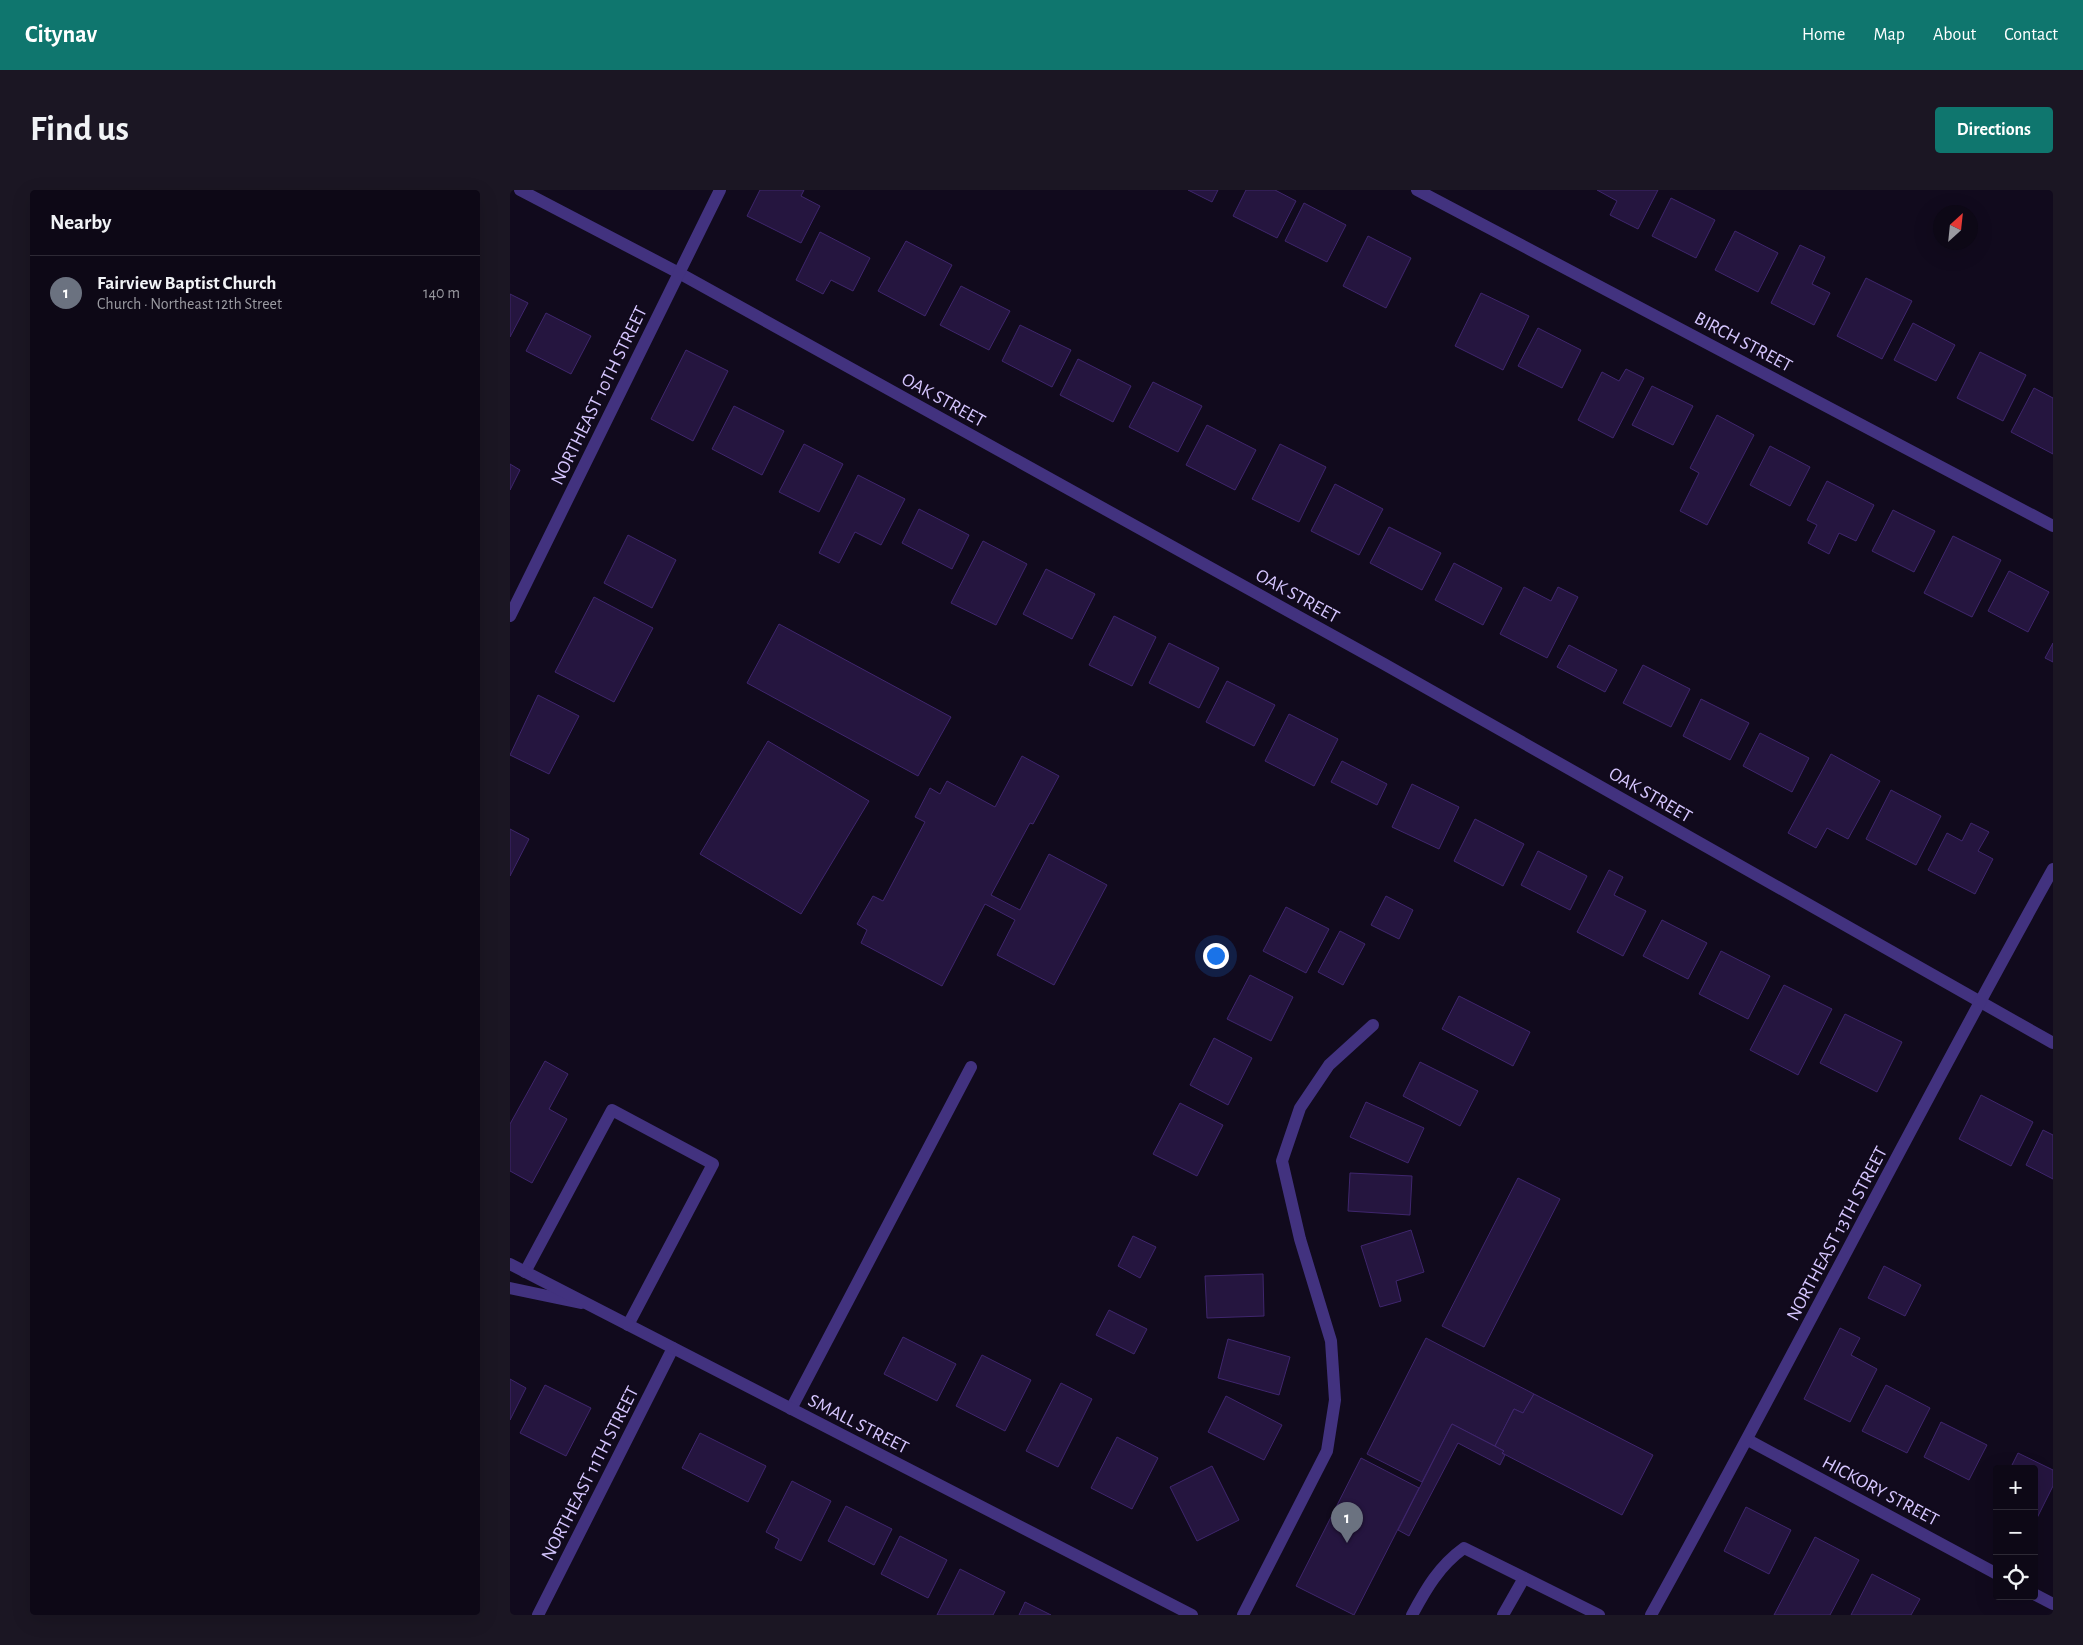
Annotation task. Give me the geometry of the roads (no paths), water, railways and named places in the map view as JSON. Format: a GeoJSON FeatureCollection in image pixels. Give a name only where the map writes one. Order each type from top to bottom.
{"type":"FeatureCollection","features":[{"type":"Feature","properties":{"kind":"street","name":"OAK STREET"},"geometry":{"type":"LineString","coordinates":[[520,190],[679,273],[1384,664],[2053,1043]]}},
{"type":"Feature","properties":{"kind":"street","name":"NORTHEAST 10TH STREET"},"geometry":{"type":"LineString","coordinates":[[510,616],[720,190]]}},
{"type":"Feature","properties":{"kind":"street","name":"BIRCH STREET"},"geometry":{"type":"LineString","coordinates":[[1418,190],[2053,526]]}},
{"type":"Feature","properties":{"kind":"street","name":"NORTHEAST 13TH STREET"},"geometry":{"type":"LineString","coordinates":[[1651,1615],[1748,1440],[1979,1002],[2053,869]]}},
{"type":"Feature","properties":{"kind":"street"},"geometry":{"type":"LineString","coordinates":[[1243,1615],[1327,1451],[1335,1400],[1330,1341],[1300,1239],[1282,1161],[1300,1108],[1329,1065],[1373,1025]]}},
{"type":"Feature","properties":{"kind":"street"},"geometry":{"type":"LineString","coordinates":[[791,1409],[971,1067]]}},
{"type":"Feature","properties":{"kind":"street"},"geometry":{"type":"LineString","coordinates":[[524,1272],[612,1110],[713,1164],[628,1325]]}},
{"type":"Feature","properties":{"kind":"street","name":"SMALL STREET"},"geometry":{"type":"LineString","coordinates":[[510,1264],[1192,1615]]}},
{"type":"Feature","properties":{"kind":"street"},"geometry":{"type":"LineString","coordinates":[[510,1288],[589,1305]]}},
{"type":"Feature","properties":{"kind":"street","name":"NORTHEAST 11TH STREET"},"geometry":{"type":"LineString","coordinates":[[538,1615],[673,1348]]}},
{"type":"Feature","properties":{"kind":"street","name":"HICKORY STREET"},"geometry":{"type":"LineString","coordinates":[[1748,1440],[1993,1572]]}},
{"type":"Feature","properties":{"kind":"street"},"geometry":{"type":"LineString","coordinates":[[1412,1615],[1432,1578],[1450,1558],[1464,1548],[1591,1613]]}},
{"type":"Feature","properties":{"kind":"street"},"geometry":{"type":"LineString","coordinates":[[1504,1615],[1524,1578]]}},
{"type":"Feature","properties":{"kind":"street"},"geometry":{"type":"LineString","coordinates":[[2038,1596],[2053,1604]]}},
{"type":"Feature","properties":{"kind":"place","name":"Fairview Baptist Church"},"geometry":{"type":"Point","coordinates":[1347,1543]}}]}
